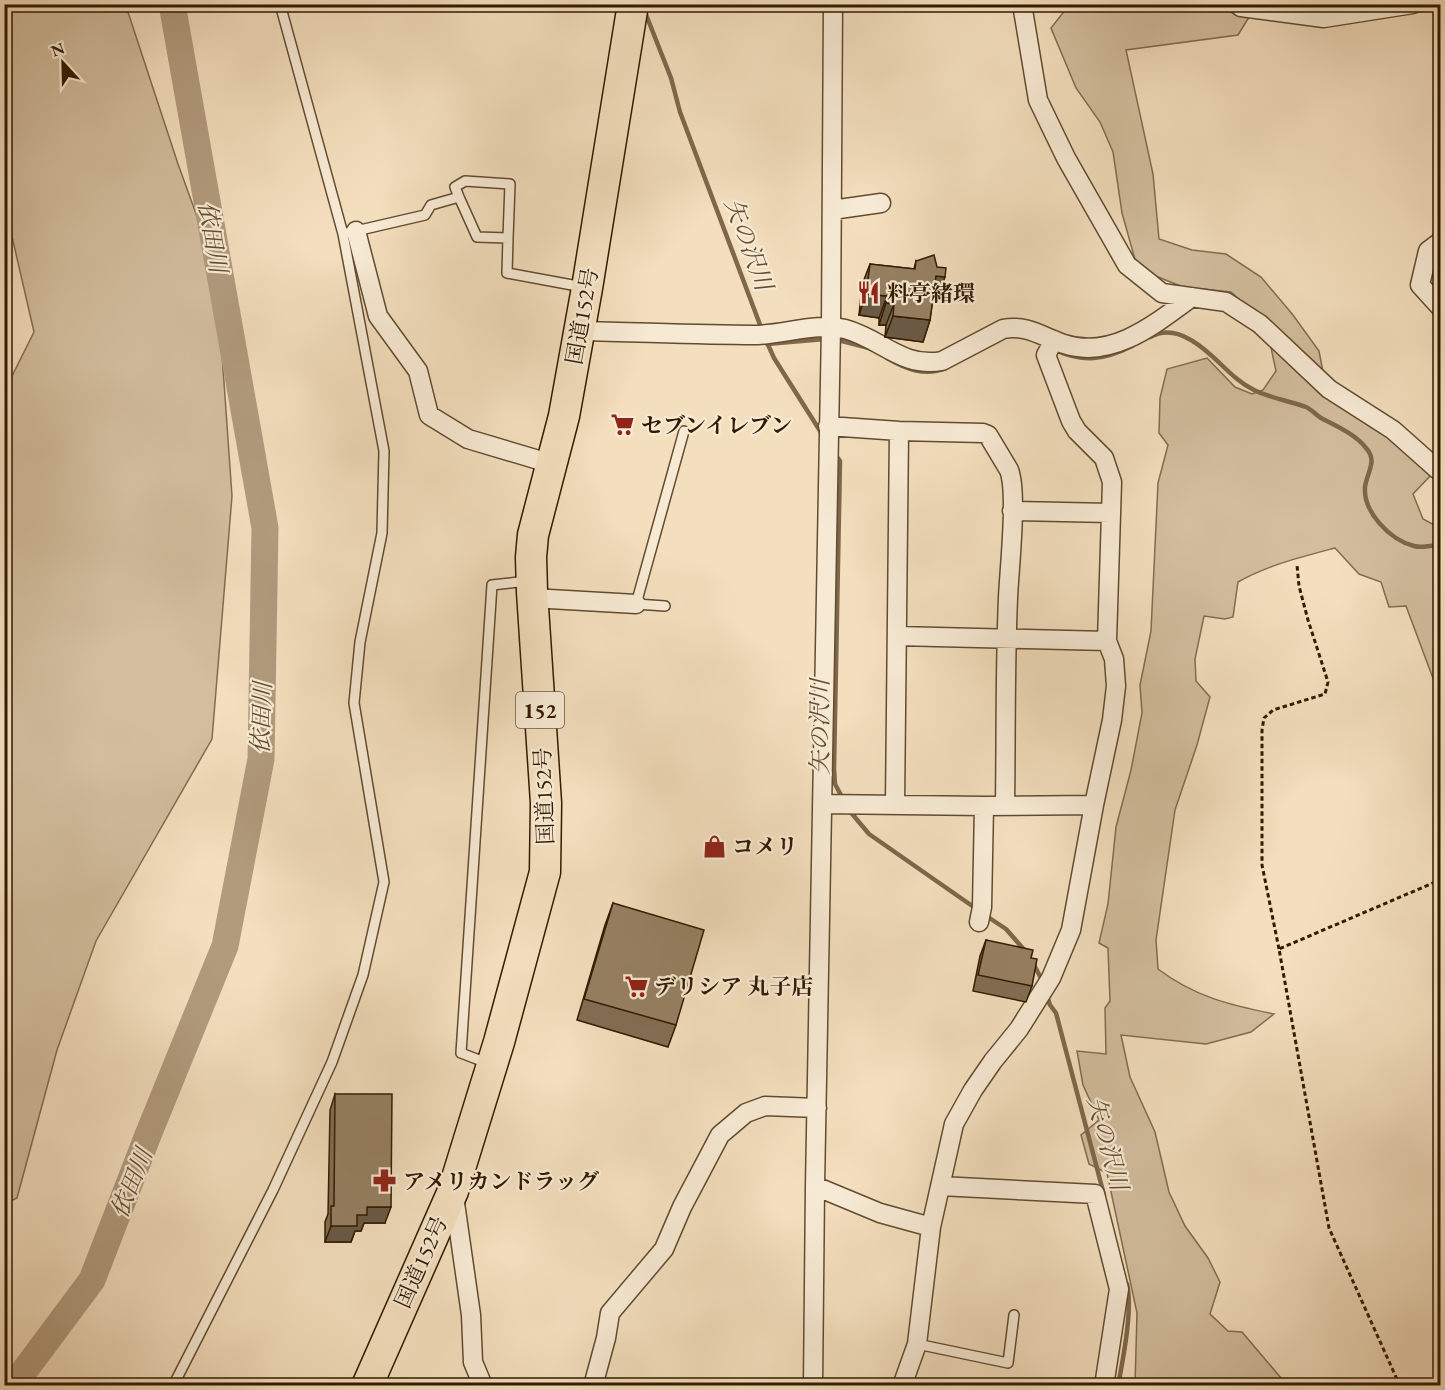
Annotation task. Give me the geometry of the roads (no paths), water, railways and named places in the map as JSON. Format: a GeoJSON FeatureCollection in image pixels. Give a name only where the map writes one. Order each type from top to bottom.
{"type":"FeatureCollection","features":[{"type":"Feature","properties":{"kind":"highway","name":"国道152号"},"geometry":{"type":"LineString","coordinates":[[367,1386],[453,1191],[492,1065],[545,872],[546,803],[532,590],[533,535],[564,416],[580,331],[632,9]]}},
{"type":"Feature","properties":{"kind":"street"},"geometry":{"type":"LineString","coordinates":[[813,1386],[817,1108],[837,804],[828,453],[833,4]]}},
{"type":"Feature","properties":{"kind":"street"},"geometry":{"type":"LineString","coordinates":[[1022,4],[1038,100],[1066,158],[1127,265],[1162,293],[1226,302],[1260,324],[1329,389],[1393,430],[1440,470]]}},
{"type":"Feature","properties":{"kind":"street"},"geometry":{"type":"LineString","coordinates":[[1237,4],[1241,8],[1324,18],[1413,4]]}},
{"type":"Feature","properties":{"kind":"street"},"geometry":{"type":"LineString","coordinates":[[832,210],[881,203]]}},
{"type":"Feature","properties":{"kind":"street"},"geometry":{"type":"LineString","coordinates":[[350,232],[378,316],[418,371],[429,415],[468,439],[552,464]]}},
{"type":"Feature","properties":{"kind":"street"},"geometry":{"type":"LineString","coordinates":[[1440,242],[1428,251],[1420,285],[1440,307]]}},
{"type":"Feature","properties":{"kind":"street"},"geometry":{"type":"LineString","coordinates":[[580,331],[858,335],[909,360],[922,363],[942,361],[1003,329],[1014,327],[1025,328],[1051,345],[1093,349],[1118,344],[1161,319],[1192,297]]}},
{"type":"Feature","properties":{"kind":"street"},"geometry":{"type":"LineString","coordinates":[[902,1386],[917,1344],[931,1227],[954,1124],[973,1090],[1019,1029],[1051,978],[1071,930],[1112,720],[1116,686],[1114,659],[1107,640],[1112,482],[1104,458],[1077,431],[1071,421],[1046,355],[1051,345]]}},
{"type":"Feature","properties":{"kind":"street"},"geometry":{"type":"LineString","coordinates":[[828,430],[982,433],[988,435],[1011,477],[1005,805]]}},
{"type":"Feature","properties":{"kind":"street"},"geometry":{"type":"LineString","coordinates":[[895,804],[899,431]]}},
{"type":"Feature","properties":{"kind":"street"},"geometry":{"type":"LineString","coordinates":[[1012,511],[1110,513]]}},
{"type":"Feature","properties":{"kind":"street"},"geometry":{"type":"LineString","coordinates":[[532,590],[636,604]]}},
{"type":"Feature","properties":{"kind":"street"},"geometry":{"type":"LineString","coordinates":[[897,636],[1107,640]]}},
{"type":"Feature","properties":{"kind":"street"},"geometry":{"type":"LineString","coordinates":[[837,804],[1094,805]]}},
{"type":"Feature","properties":{"kind":"street"},"geometry":{"type":"LineString","coordinates":[[980,916],[984,806]]}},
{"type":"Feature","properties":{"kind":"street"},"geometry":{"type":"LineString","coordinates":[[593,1386],[610,1313],[664,1249],[682,1207],[720,1135],[746,1113],[765,1106],[817,1108]]}},
{"type":"Feature","properties":{"kind":"street"},"geometry":{"type":"LineString","coordinates":[[815,1186],[880,1213],[931,1227]]}},
{"type":"Feature","properties":{"kind":"street"},"geometry":{"type":"LineString","coordinates":[[940,1186],[1095,1194],[1119,1289],[1104,1386]]}},
{"type":"Feature","properties":{"kind":"street"},"geometry":{"type":"LineString","coordinates":[[453,1191],[471,1315],[473,1362],[483,1386]]}},
{"type":"Feature","properties":{"kind":"lane"},"geometry":{"type":"LineString","coordinates":[[173,1386],[273,1190],[332,1062],[363,975],[384,882],[354,703],[360,642],[382,533],[384,451],[350,232],[280,4]]}},
{"type":"Feature","properties":{"kind":"lane"},"geometry":{"type":"LineString","coordinates":[[508,238],[477,237],[455,187],[465,181],[510,184],[507,273],[587,288]]}},
{"type":"Feature","properties":{"kind":"lane"},"geometry":{"type":"LineString","coordinates":[[350,232],[425,215],[431,205],[459,197]]}},
{"type":"Feature","properties":{"kind":"lane"},"geometry":{"type":"LineString","coordinates":[[665,606],[636,604],[684,431]]}},
{"type":"Feature","properties":{"kind":"lane"},"geometry":{"type":"LineString","coordinates":[[492,1065],[461,1053],[492,585],[532,590]]}},
{"type":"Feature","properties":{"kind":"lane"},"geometry":{"type":"LineString","coordinates":[[917,1344],[1008,1363],[1014,1315]]}},
{"type":"Feature","properties":{"kind":"waterway","name":"依田川"},"geometry":{"type":"LineString","coordinates":[[13,1386],[92,1280],[225,946],[261,759],[265,528],[172,4]]}},
{"type":"Feature","properties":{"kind":"waterway","name":"矢の沢川"},"geometry":{"type":"LineString","coordinates":[[645,12],[762,330]]}},
{"type":"Feature","properties":{"kind":"waterway"},"geometry":{"type":"LineString","coordinates":[[1150,337],[1165,333],[1175,333],[1184,337],[1198,344],[1245,385],[1266,395],[1306,407],[1351,434],[1362,443],[1371,457],[1371,467],[1365,487],[1366,496],[1368,506],[1380,524],[1405,543],[1417,547],[1440,546]]}},
{"type":"Feature","properties":{"kind":"waterway","name":"矢の沢川"},"geometry":{"type":"LineString","coordinates":[[765,338],[774,358],[822,434]]}},
{"type":"Feature","properties":{"kind":"waterway"},"geometry":{"type":"LineString","coordinates":[[767,344],[825,339]]}},
{"type":"Feature","properties":{"kind":"waterway"},"geometry":{"type":"LineString","coordinates":[[834,339],[869,348]]}},
{"type":"Feature","properties":{"kind":"waterway"},"geometry":{"type":"LineString","coordinates":[[1055,350],[1075,357],[1094,358],[1132,346]]}},
{"type":"Feature","properties":{"kind":"waterway"},"geometry":{"type":"LineString","coordinates":[[887,358],[923,372],[946,368]]}},
{"type":"Feature","properties":{"kind":"waterway","name":"矢の沢川"},"geometry":{"type":"LineString","coordinates":[[835,454],[840,461],[834,769],[835,784],[843,799]]}},
{"type":"Feature","properties":{"kind":"waterway","name":"矢の沢川"},"geometry":{"type":"LineString","coordinates":[[848,809],[869,834],[978,910]]}},
{"type":"Feature","properties":{"kind":"waterway","name":"矢の沢川"},"geometry":{"type":"LineString","coordinates":[[985,915],[1006,929],[1027,953]]}},
{"type":"Feature","properties":{"kind":"waterway","name":"矢の沢川"},"geometry":{"type":"LineString","coordinates":[[1033,963],[1043,982]]}},
{"type":"Feature","properties":{"kind":"waterway","name":"矢の沢川"},"geometry":{"type":"LineString","coordinates":[[1047,996],[1056,1013],[1104,1195]]}},
{"type":"Feature","properties":{"kind":"waterway","name":"矢の沢川"},"geometry":{"type":"LineString","coordinates":[[1118,1386],[1128,1320],[1127,1284]]}},
{"type":"Feature","properties":{"kind":"place","name":"料亭緒環"},"geometry":{"type":"Point","coordinates":[869,293]}},
{"type":"Feature","properties":{"kind":"place","name":"セブンイレブン"},"geometry":{"type":"Point","coordinates":[623,425]}},
{"type":"Feature","properties":{"kind":"place","name":"コメリ"},"geometry":{"type":"Point","coordinates":[714,846]}},
{"type":"Feature","properties":{"kind":"place","name":"デリシア 丸子店"},"geometry":{"type":"Point","coordinates":[636,986]}},
{"type":"Feature","properties":{"kind":"place","name":"アメリカンドラッグ"},"geometry":{"type":"Point","coordinates":[385,1181]}}]}
